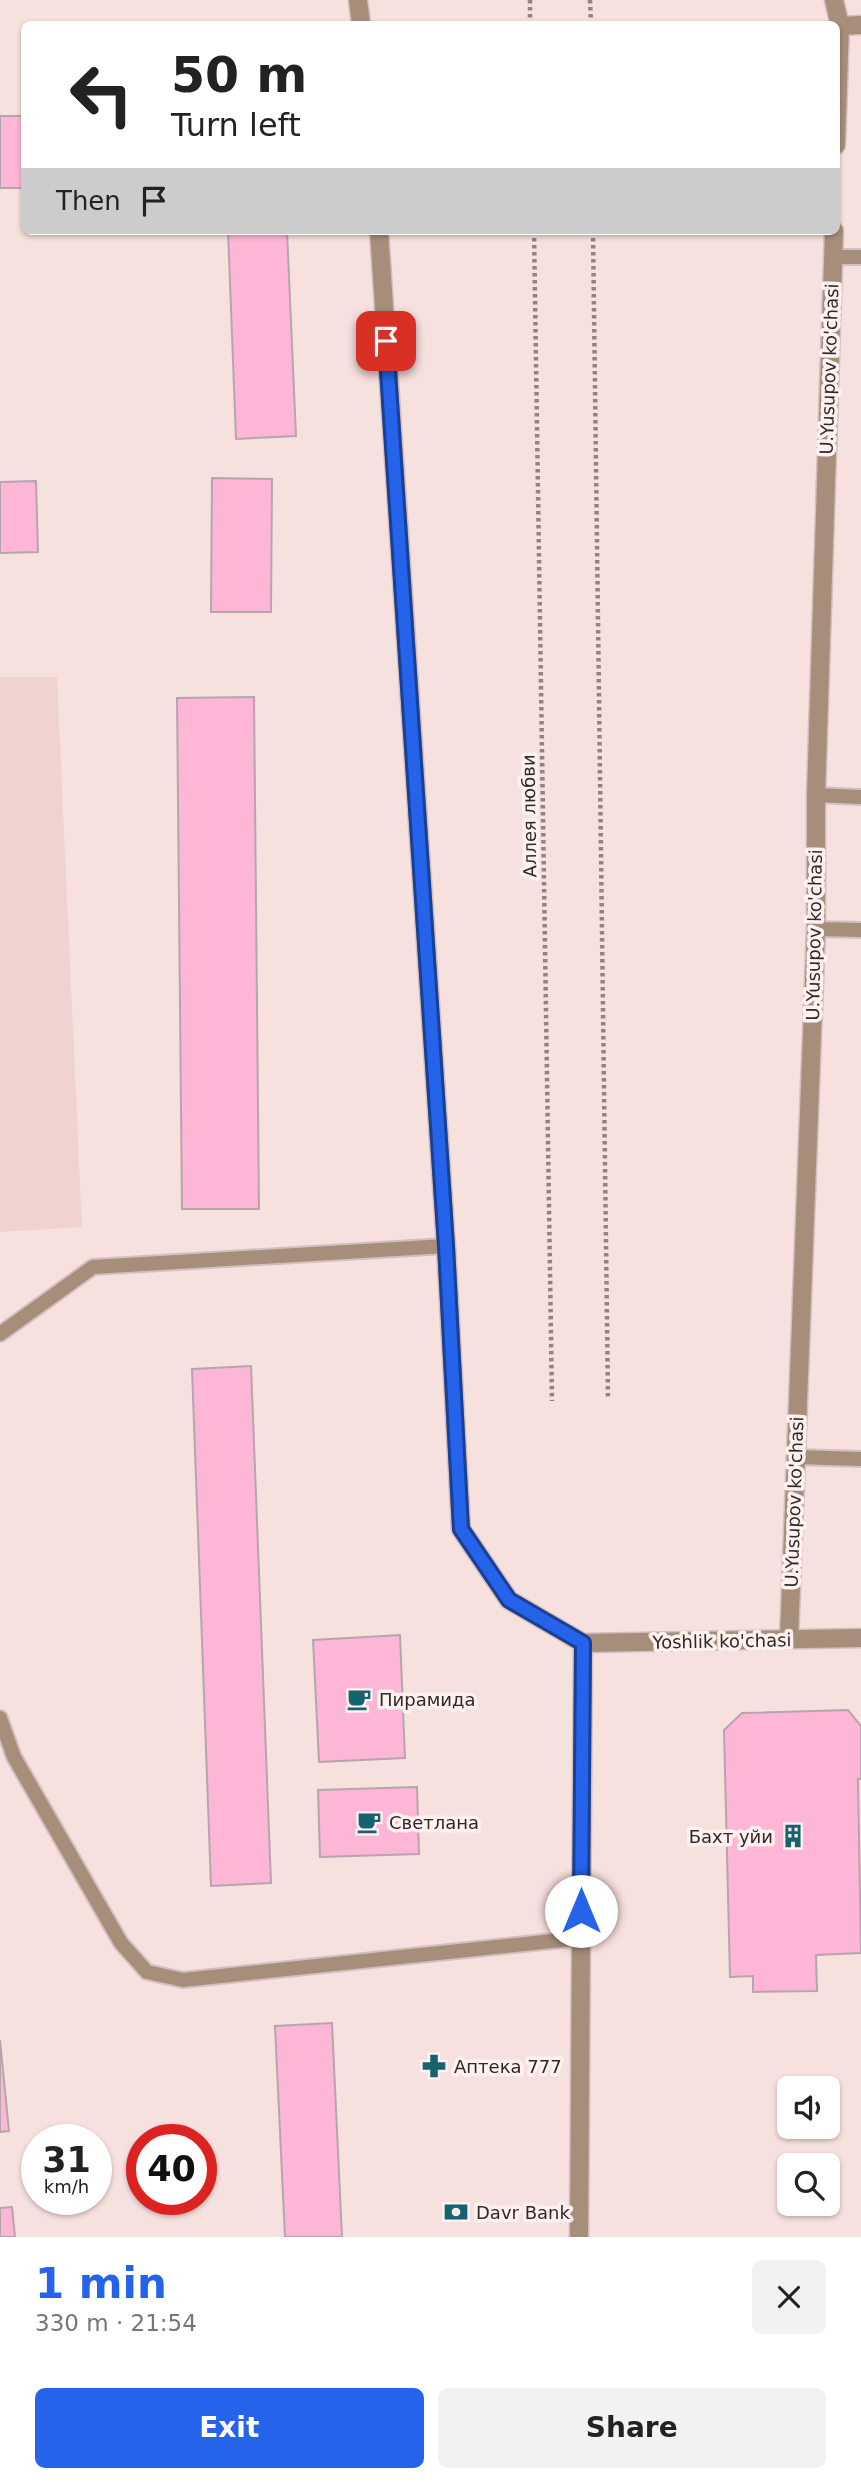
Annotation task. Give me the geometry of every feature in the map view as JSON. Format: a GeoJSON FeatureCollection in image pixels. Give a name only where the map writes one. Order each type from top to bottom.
{"type":"FeatureCollection","features":[{"type":"Feature","properties":{"kind":"street"},"geometry":{"type":"LineString","coordinates":[[358,0],[361,21]]}},
{"type":"Feature","properties":{"kind":"street"},"geometry":{"type":"LineString","coordinates":[[834,0],[839,21]]}},
{"type":"Feature","properties":{"kind":"street"},"geometry":{"type":"LineString","coordinates":[[840,26],[861,25]]}},
{"type":"Feature","properties":{"kind":"street"},"geometry":{"type":"LineString","coordinates":[[379,235],[446,1246],[461,1529],[509,1600],[583,1643],[579,2237]]}},
{"type":"Feature","properties":{"kind":"street","name":"U.Yusupov ko'chasi"},"geometry":{"type":"LineString","coordinates":[[789,1639],[816,929],[816,795],[834,235]]}},
{"type":"Feature","properties":{"kind":"street","name":"Yoshlik ko'chasi"},"geometry":{"type":"LineString","coordinates":[[583,1643],[861,1638]]}},
{"type":"Feature","properties":{"kind":"lane"},"geometry":{"type":"LineString","coordinates":[[833,257],[861,257]]}},
{"type":"Feature","properties":{"kind":"lane"},"geometry":{"type":"LineString","coordinates":[[816,795],[861,797]]}},
{"type":"Feature","properties":{"kind":"lane"},"geometry":{"type":"LineString","coordinates":[[816,929],[861,930]]}},
{"type":"Feature","properties":{"kind":"lane"},"geometry":{"type":"LineString","coordinates":[[0,1334],[93,1268],[446,1246]]}},
{"type":"Feature","properties":{"kind":"lane"},"geometry":{"type":"LineString","coordinates":[[795,1457],[861,1459]]}},
{"type":"Feature","properties":{"kind":"lane"},"geometry":{"type":"LineString","coordinates":[[0,1718],[14,1757],[121,1942],[147,1972],[183,1980],[581,1938]]}},
{"type":"Feature","properties":{"kind":"path"},"geometry":{"type":"LineString","coordinates":[[530,0],[530,21]]}},
{"type":"Feature","properties":{"kind":"path"},"geometry":{"type":"LineString","coordinates":[[590,0],[591,21]]}},
{"type":"Feature","properties":{"kind":"path","name":"Аллея любви"},"geometry":{"type":"LineString","coordinates":[[534,235],[552,1401]]}},
{"type":"Feature","properties":{"kind":"path"},"geometry":{"type":"LineString","coordinates":[[593,235],[608,1398]]}},
{"type":"Feature","properties":{"kind":"shaded area"},"geometry":{"type":"Polygon","coordinates":[[[0,677],[57,677],[82,1227],[0,1232],[0,677]]]}},
{"type":"Feature","properties":{"kind":"building"},"geometry":{"type":"Polygon","coordinates":[[[0,116],[21,116],[21,188],[0,188],[0,116]]]}},
{"type":"Feature","properties":{"kind":"building"},"geometry":{"type":"Polygon","coordinates":[[[228,235],[287,235],[296,436],[236,439],[228,235]]]}},
{"type":"Feature","properties":{"kind":"building"},"geometry":{"type":"Polygon","coordinates":[[[212,478],[272,479],[271,612],[211,612],[212,478]]]}},
{"type":"Feature","properties":{"kind":"building"},"geometry":{"type":"Polygon","coordinates":[[[36,481],[38,552],[0,553],[0,482],[36,481]]]}},
{"type":"Feature","properties":{"kind":"building"},"geometry":{"type":"Polygon","coordinates":[[[254,697],[259,1209],[182,1209],[177,698],[254,697]]]}},
{"type":"Feature","properties":{"kind":"building"},"geometry":{"type":"Polygon","coordinates":[[[251,1366],[271,1883],[211,1886],[192,1369],[251,1366]]]}},
{"type":"Feature","properties":{"kind":"building","name":"Пирамида"},"geometry":{"type":"Polygon","coordinates":[[[400,1635],[405,1758],[319,1762],[313,1640],[400,1635]]]}},
{"type":"Feature","properties":{"kind":"building","name":"Бахт уйи"},"geometry":{"type":"Polygon","coordinates":[[[848,1710],[861,1726],[861,1779],[858,1779],[861,1953],[816,1955],[817,1991],[753,1992],[753,1976],[730,1977],[724,1730],[742,1713],[848,1710]]]}},
{"type":"Feature","properties":{"kind":"building","name":"Светлана"},"geometry":{"type":"Polygon","coordinates":[[[417,1787],[419,1854],[320,1857],[318,1790],[417,1787]]]}},
{"type":"Feature","properties":{"kind":"building"},"geometry":{"type":"Polygon","coordinates":[[[332,2023],[342,2237],[285,2237],[275,2026],[332,2023]]]}},
{"type":"Feature","properties":{"kind":"building"},"geometry":{"type":"Polygon","coordinates":[[[0,2040],[9,2131],[0,2132],[0,2040]]]}},
{"type":"Feature","properties":{"kind":"building"},"geometry":{"type":"Polygon","coordinates":[[[12,2207],[15,2237],[0,2237],[0,2208],[12,2207]]]}},
{"type":"Feature","properties":{"kind":"place","name":"Пирамида"},"geometry":{"type":"Point","coordinates":[359,1699]}},
{"type":"Feature","properties":{"kind":"place","name":"Светлана"},"geometry":{"type":"Point","coordinates":[369,1822]}},
{"type":"Feature","properties":{"kind":"place","name":"Бахт уйи"},"geometry":{"type":"Point","coordinates":[793,1836]}},
{"type":"Feature","properties":{"kind":"place","name":"Аптека 777"},"geometry":{"type":"Point","coordinates":[434,2066]}},
{"type":"Feature","properties":{"kind":"place","name":"Davr Bank"},"geometry":{"type":"Point","coordinates":[456,2212]}},
{"type":"Feature","properties":{"kind":"route"},"geometry":{"type":"LineString","coordinates":[[386,341],[446,1246],[461,1529],[509,1600],[583,1643],[581,1911]]}}]}
